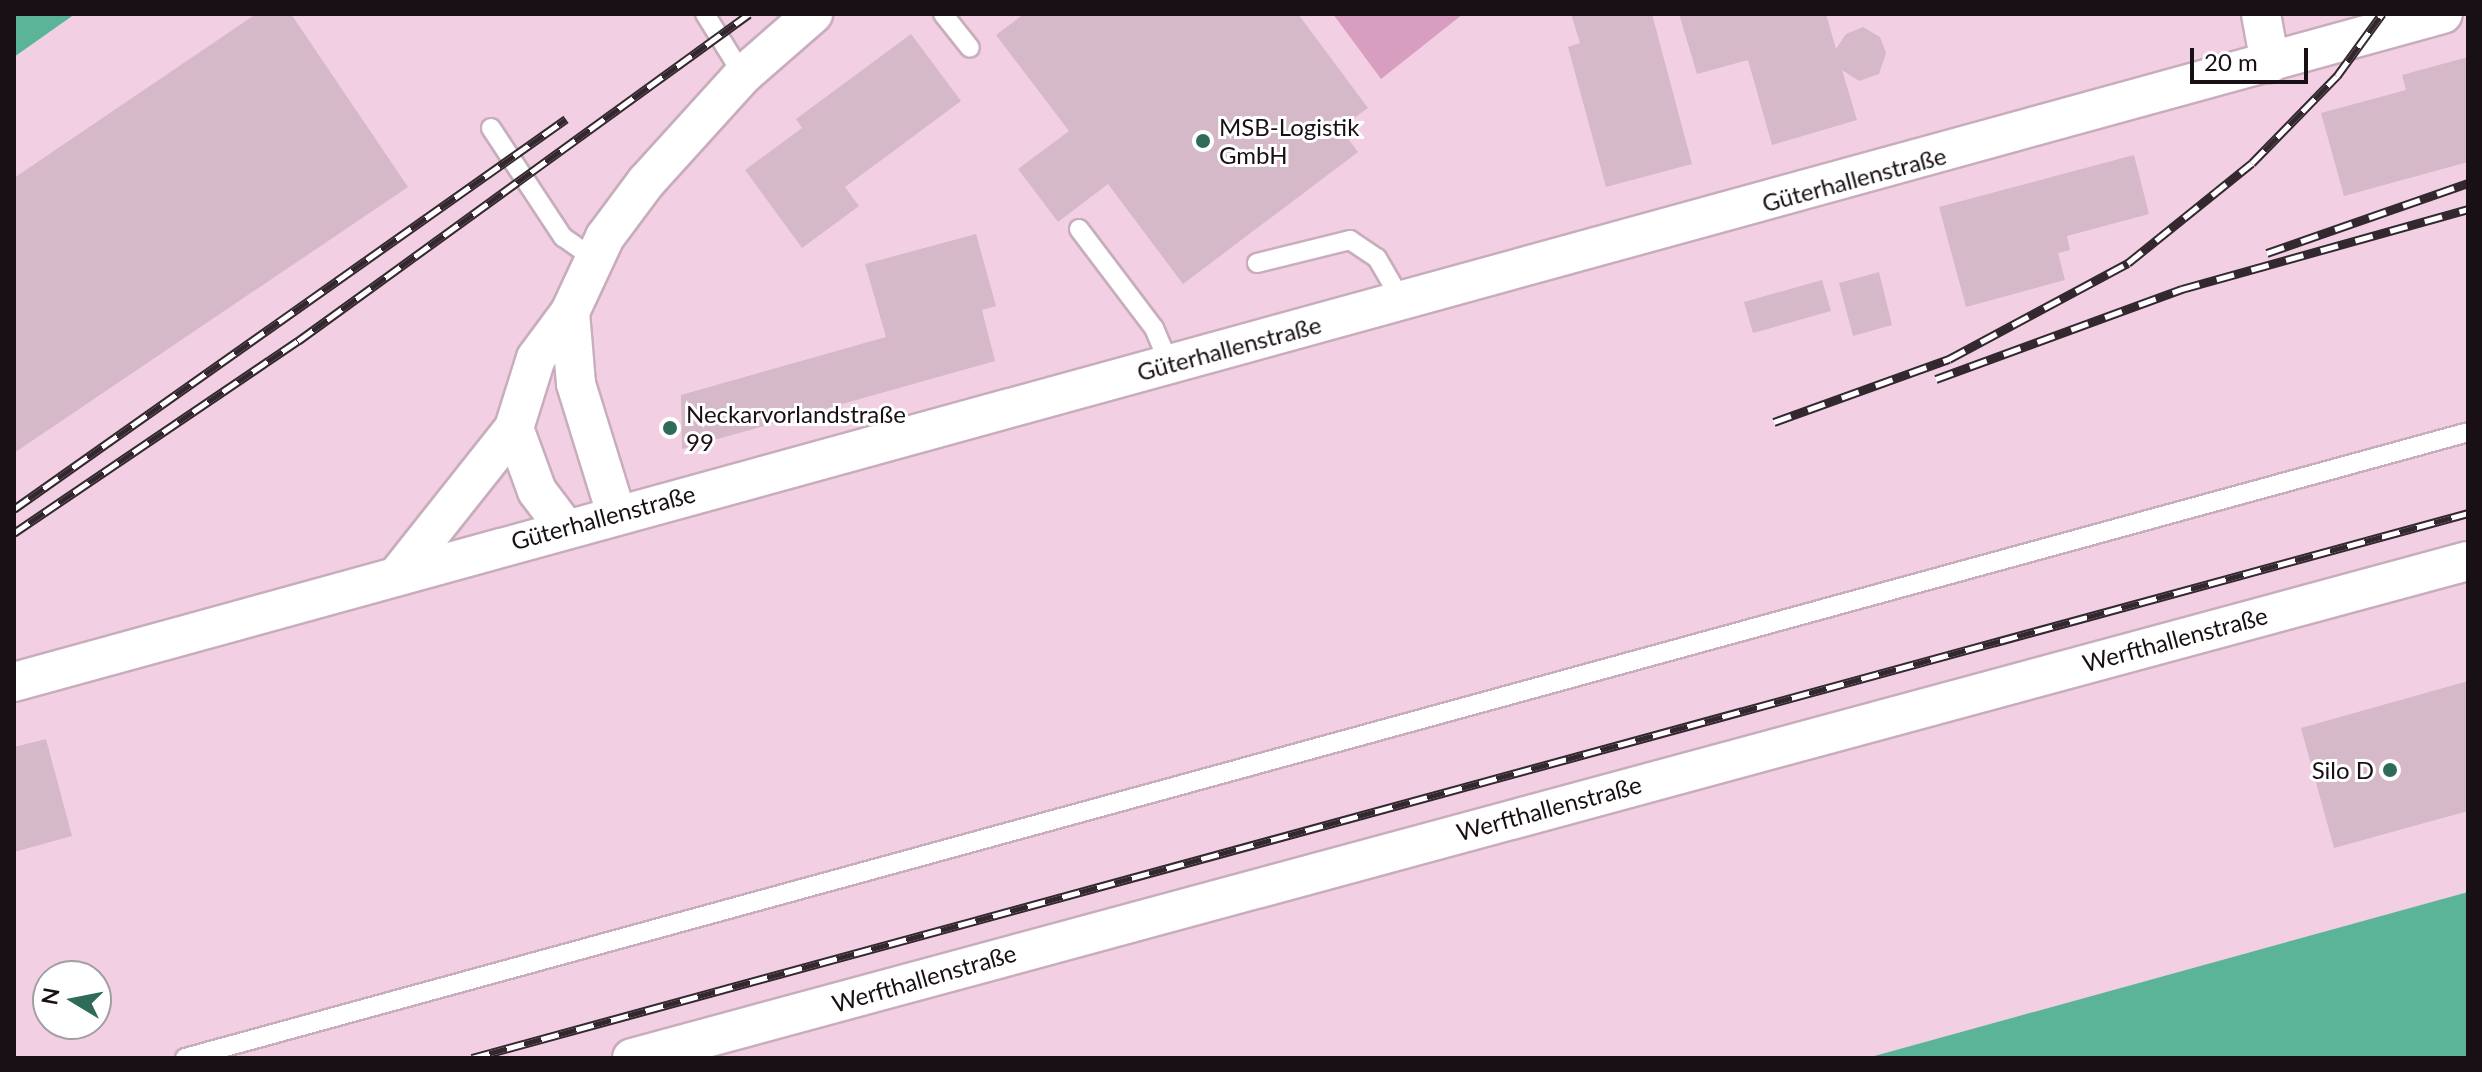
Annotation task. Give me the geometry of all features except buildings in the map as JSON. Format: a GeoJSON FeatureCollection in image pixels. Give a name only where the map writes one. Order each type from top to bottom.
{"type":"FeatureCollection","features":[{"type":"Feature","properties":{"kind":"street"},"geometry":{"type":"LineString","coordinates":[[400,572],[514,428],[536,358],[570,312],[595,259],[646,182],[743,75],[813,14]]}},
{"type":"Feature","properties":{"kind":"street"},"geometry":{"type":"LineString","coordinates":[[2261,14],[2270,63]]}},
{"type":"Feature","properties":{"kind":"street","name":"Güterhallenstraße"},"geometry":{"type":"LineString","coordinates":[[14,682],[400,572],[1402,301],[2443,14]]}},
{"type":"Feature","properties":{"kind":"street"},"geometry":{"type":"LineString","coordinates":[[570,312],[576,384],[616,513]]}},
{"type":"Feature","properties":{"kind":"street"},"geometry":{"type":"LineString","coordinates":[[514,428],[537,491],[565,528]]}},
{"type":"Feature","properties":{"kind":"street","name":"Werfthallenstraße"},"geometry":{"type":"LineString","coordinates":[[632,1058],[2468,561]]}},
{"type":"Feature","properties":{"kind":"lane"},"geometry":{"type":"LineString","coordinates":[[705,14],[743,75]]}},
{"type":"Feature","properties":{"kind":"lane"},"geometry":{"type":"LineString","coordinates":[[943,14],[970,48]]}},
{"type":"Feature","properties":{"kind":"lane"},"geometry":{"type":"LineString","coordinates":[[491,128],[563,237],[595,259]]}},
{"type":"Feature","properties":{"kind":"lane"},"geometry":{"type":"LineString","coordinates":[[1079,229],[1154,328],[1169,364]]}},
{"type":"Feature","properties":{"kind":"lane"},"geometry":{"type":"LineString","coordinates":[[1257,263],[1350,240],[1377,258],[1402,301]]}},
{"type":"Feature","properties":{"kind":"lane"},"geometry":{"type":"LineString","coordinates":[[185,1058],[2468,432]]}},
{"type":"Feature","properties":{"kind":"shaded area"},"geometry":{"type":"Polygon","coordinates":[[[14,14],[75,14],[14,57],[14,14]]]}},
{"type":"Feature","properties":{"kind":"shaded area"},"geometry":{"type":"Polygon","coordinates":[[[75,14],[2468,14],[2468,892],[1867,1058],[14,1058],[14,57],[75,14]]]}},
{"type":"Feature","properties":{"kind":"shaded area"},"geometry":{"type":"Polygon","coordinates":[[[1333,14],[1463,14],[1381,79],[1333,14]]]}},
{"type":"Feature","properties":{"kind":"shaded area"},"geometry":{"type":"Polygon","coordinates":[[[2468,892],[2468,1058],[1867,1058],[2468,892]]]}},
{"type":"Feature","properties":{"kind":"railway"},"geometry":{"type":"LineString","coordinates":[[14,533],[298,341],[749,14]]}},
{"type":"Feature","properties":{"kind":"railway"},"geometry":{"type":"LineString","coordinates":[[1774,422],[1949,359],[2128,263],[2252,163],[2337,76],[2382,14]]}},
{"type":"Feature","properties":{"kind":"railway"},"geometry":{"type":"LineString","coordinates":[[14,509],[566,119]]}},
{"type":"Feature","properties":{"kind":"railway"},"geometry":{"type":"LineString","coordinates":[[2267,253],[2468,183]]}},
{"type":"Feature","properties":{"kind":"railway"},"geometry":{"type":"LineString","coordinates":[[1936,379],[2182,289],[2468,209]]}},
{"type":"Feature","properties":{"kind":"railway"},"geometry":{"type":"LineString","coordinates":[[472,1058],[2468,513]]}},
{"type":"Feature","properties":{"kind":"place","name":"MSB-Logistik GmbH"},"geometry":{"type":"Point","coordinates":[1203,141]}},
{"type":"Feature","properties":{"kind":"place","name":"Neckarvorlandstraße 99"},"geometry":{"type":"Point","coordinates":[670,428]}},
{"type":"Feature","properties":{"kind":"place","name":"Silo D"},"geometry":{"type":"Point","coordinates":[2390,770]}}]}
